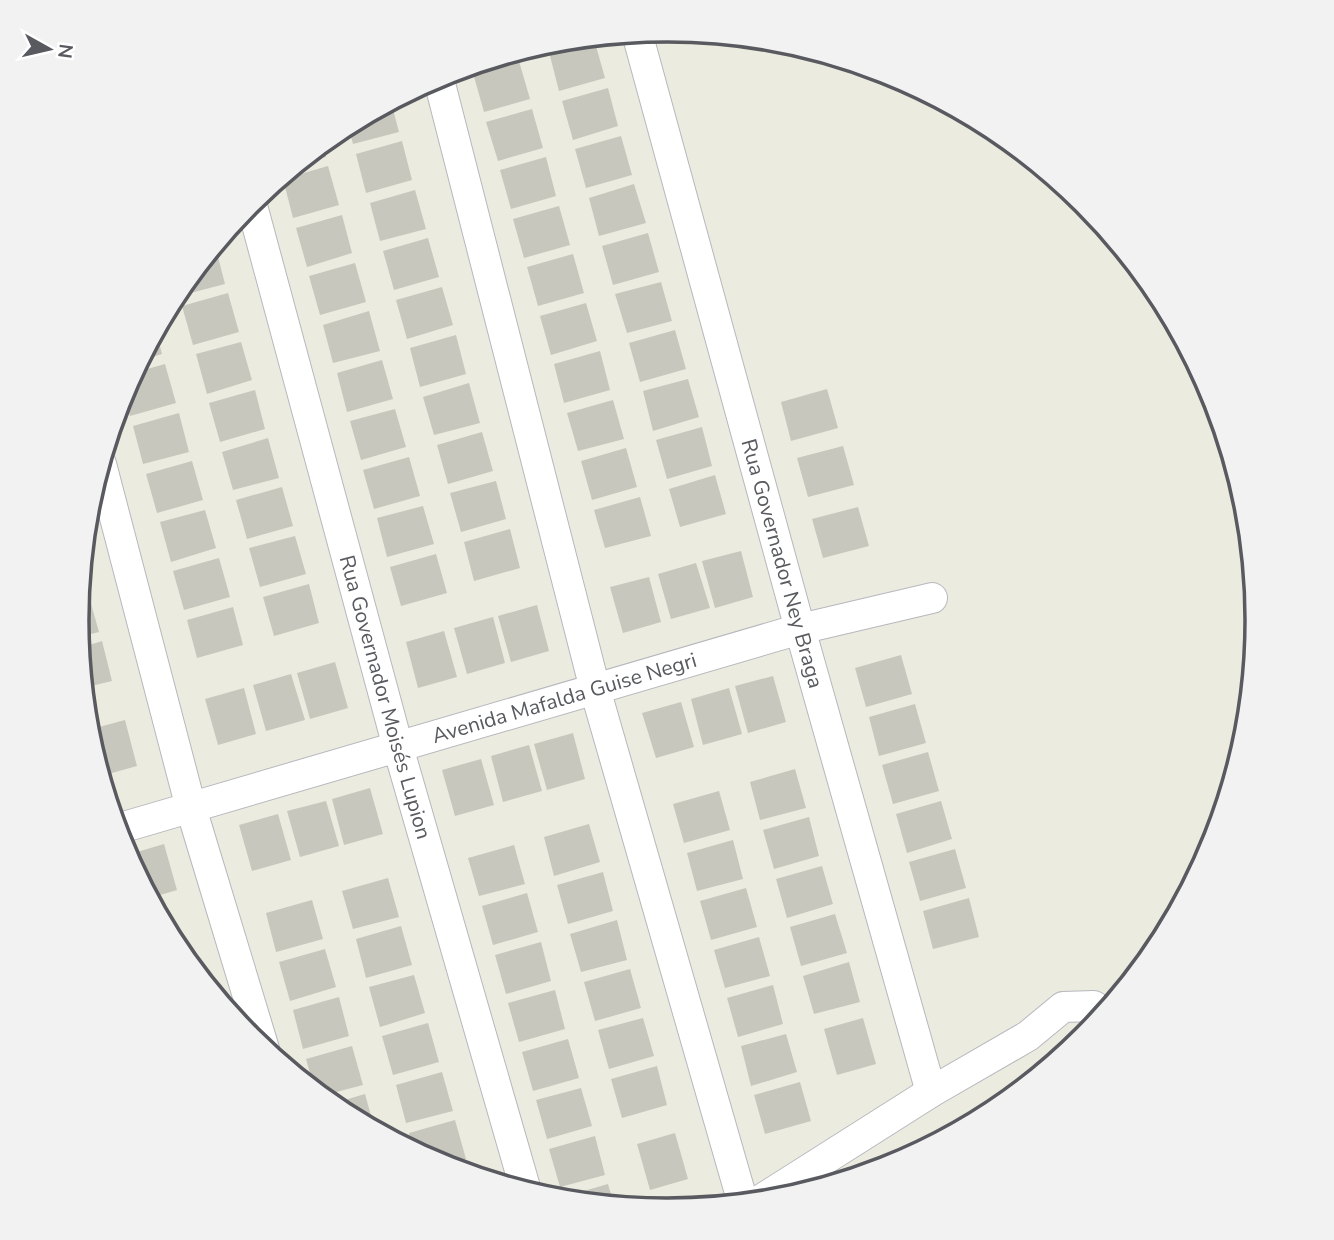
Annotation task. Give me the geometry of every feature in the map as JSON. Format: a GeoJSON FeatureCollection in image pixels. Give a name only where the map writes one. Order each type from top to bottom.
{"type":"FeatureCollection","features":[{"type":"Feature","properties":{"kind":"street","name":"Rua Governador Ney Braga"},"geometry":{"type":"LineString","coordinates":[[640,43],[800,629],[931,1092]]}},
{"type":"Feature","properties":{"kind":"street"},"geometry":{"type":"LineString","coordinates":[[441,88],[595,690],[740,1193]]}},
{"type":"Feature","properties":{"kind":"street","name":"Rua Governador Moisés Lupion"},"geometry":{"type":"LineString","coordinates":[[254,215],[398,747],[523,1179]]}},
{"type":"Feature","properties":{"kind":"street"},"geometry":{"type":"LineString","coordinates":[[105,485],[191,808],[258,1029]]}},
{"type":"Feature","properties":{"kind":"street","name":"Avenida Mafalda Guise Negri"},"geometry":{"type":"LineString","coordinates":[[128,827],[800,629],[932,598]]}},
{"type":"Feature","properties":{"kind":"street"},"geometry":{"type":"LineString","coordinates":[[783,1186],[931,1092],[1028,1036],[1063,1007],[1096,1007]]}},
{"type":"Feature","properties":{"kind":"building"},"geometry":{"type":"Polygon","coordinates":[[[596,47],[605,78],[559,91],[550,54],[596,47]]]}},
{"type":"Feature","properties":{"kind":"building"},"geometry":{"type":"Polygon","coordinates":[[[519,61],[530,99],[484,112],[474,76],[519,61]]]}},
{"type":"Feature","properties":{"kind":"building"},"geometry":{"type":"Polygon","coordinates":[[[608,88],[618,126],[573,140],[562,101],[608,88]]]}},
{"type":"Feature","properties":{"kind":"building"},"geometry":{"type":"Polygon","coordinates":[[[532,109],[543,148],[498,161],[486,122],[532,109]]]}},
{"type":"Feature","properties":{"kind":"building"},"geometry":{"type":"Polygon","coordinates":[[[393,111],[399,132],[353,144],[351,136],[393,111]]]}},
{"type":"Feature","properties":{"kind":"building"},"geometry":{"type":"Polygon","coordinates":[[[621,136],[632,175],[586,188],[575,149],[621,136]]]}},
{"type":"Feature","properties":{"kind":"building"},"geometry":{"type":"Polygon","coordinates":[[[402,141],[412,180],[366,193],[356,154],[402,141]]]}},
{"type":"Feature","properties":{"kind":"building"},"geometry":{"type":"Polygon","coordinates":[[[546,157],[556,196],[511,209],[500,170],[546,157]]]}},
{"type":"Feature","properties":{"kind":"building"},"geometry":{"type":"Polygon","coordinates":[[[328,166],[339,205],[293,218],[285,186],[299,174],[328,166]]]}},
{"type":"Feature","properties":{"kind":"building"},"geometry":{"type":"Polygon","coordinates":[[[634,184],[646,223],[599,236],[589,198],[634,184]]]}},
{"type":"Feature","properties":{"kind":"building"},"geometry":{"type":"Polygon","coordinates":[[[415,190],[426,229],[380,241],[370,203],[415,190]]]}},
{"type":"Feature","properties":{"kind":"building"},"geometry":{"type":"Polygon","coordinates":[[[559,206],[570,245],[524,258],[513,219],[559,206]]]}},
{"type":"Feature","properties":{"kind":"building"},"geometry":{"type":"Polygon","coordinates":[[[342,215],[352,253],[307,267],[296,228],[342,215]]]}},
{"type":"Feature","properties":{"kind":"building"},"geometry":{"type":"Polygon","coordinates":[[[648,233],[659,272],[613,285],[602,246],[648,233]]]}},
{"type":"Feature","properties":{"kind":"building"},"geometry":{"type":"Polygon","coordinates":[[[428,238],[439,277],[394,290],[383,251],[428,238]]]}},
{"type":"Feature","properties":{"kind":"building"},"geometry":{"type":"Polygon","coordinates":[[[573,254],[584,293],[538,306],[527,267],[573,254]]]}},
{"type":"Feature","properties":{"kind":"building"},"geometry":{"type":"Polygon","coordinates":[[[218,256],[225,284],[190,293],[218,256]]]}},
{"type":"Feature","properties":{"kind":"building"},"geometry":{"type":"Polygon","coordinates":[[[355,263],[366,302],[320,315],[309,276],[355,263]]]}},
{"type":"Feature","properties":{"kind":"building"},"geometry":{"type":"Polygon","coordinates":[[[661,282],[672,321],[627,333],[615,294],[661,282]]]}},
{"type":"Feature","properties":{"kind":"building"},"geometry":{"type":"Polygon","coordinates":[[[442,287],[453,325],[407,339],[396,300],[442,287]]]}},
{"type":"Feature","properties":{"kind":"building"},"geometry":{"type":"Polygon","coordinates":[[[228,293],[239,332],[193,345],[182,306],[228,293]]]}},
{"type":"Feature","properties":{"kind":"building"},"geometry":{"type":"Polygon","coordinates":[[[586,303],[597,341],[551,355],[540,316],[586,303]]]}},
{"type":"Feature","properties":{"kind":"building"},"geometry":{"type":"Polygon","coordinates":[[[369,311],[380,351],[333,363],[323,325],[369,311]]]}},
{"type":"Feature","properties":{"kind":"building"},"geometry":{"type":"Polygon","coordinates":[[[675,330],[686,369],[640,382],[629,343],[675,330]]]}},
{"type":"Feature","properties":{"kind":"building"},"geometry":{"type":"Polygon","coordinates":[[[456,335],[466,374],[420,387],[410,348],[456,335]]]}},
{"type":"Feature","properties":{"kind":"building"},"geometry":{"type":"Polygon","coordinates":[[[241,342],[252,380],[207,394],[196,354],[241,342]]]}},
{"type":"Feature","properties":{"kind":"building"},"geometry":{"type":"Polygon","coordinates":[[[159,344],[162,354],[153,357],[159,344]]]}},
{"type":"Feature","properties":{"kind":"building"},"geometry":{"type":"Polygon","coordinates":[[[600,351],[610,390],[564,403],[554,364],[600,351]]]}},
{"type":"Feature","properties":{"kind":"building"},"geometry":{"type":"Polygon","coordinates":[[[382,360],[393,399],[347,412],[337,373],[382,360]]]}},
{"type":"Feature","properties":{"kind":"building"},"geometry":{"type":"Polygon","coordinates":[[[165,364],[176,403],[130,416],[129,411],[147,369],[165,364]]]}},
{"type":"Feature","properties":{"kind":"building"},"geometry":{"type":"Polygon","coordinates":[[[688,379],[699,417],[653,431],[643,391],[688,379]]]}},
{"type":"Feature","properties":{"kind":"building"},"geometry":{"type":"Polygon","coordinates":[[[469,383],[480,423],[434,435],[423,397],[469,383]]]}},
{"type":"Feature","properties":{"kind":"building"},"geometry":{"type":"Polygon","coordinates":[[[827,389],[838,428],[791,441],[781,402],[827,389]]]}},
{"type":"Feature","properties":{"kind":"building"},"geometry":{"type":"Polygon","coordinates":[[[255,390],[265,429],[220,442],[209,403],[255,390]]]}},
{"type":"Feature","properties":{"kind":"building"},"geometry":{"type":"Polygon","coordinates":[[[613,400],[624,439],[578,451],[567,413],[613,400]]]}},
{"type":"Feature","properties":{"kind":"building"},"geometry":{"type":"Polygon","coordinates":[[[395,409],[406,447],[361,460],[350,421],[395,409]]]}},
{"type":"Feature","properties":{"kind":"building"},"geometry":{"type":"Polygon","coordinates":[[[179,413],[189,452],[143,464],[133,426],[179,413]]]}},
{"type":"Feature","properties":{"kind":"building"},"geometry":{"type":"Polygon","coordinates":[[[702,427],[712,466],[667,479],[656,440],[702,427]]]}},
{"type":"Feature","properties":{"kind":"building"},"geometry":{"type":"Polygon","coordinates":[[[482,432],[493,471],[448,484],[437,445],[482,432]]]}},
{"type":"Feature","properties":{"kind":"building"},"geometry":{"type":"Polygon","coordinates":[[[268,438],[279,478],[233,490],[222,452],[268,438]]]}},
{"type":"Feature","properties":{"kind":"building"},"geometry":{"type":"Polygon","coordinates":[[[843,446],[854,485],[808,497],[797,458],[843,446]]]}},
{"type":"Feature","properties":{"kind":"building"},"geometry":{"type":"Polygon","coordinates":[[[626,448],[637,487],[592,500],[581,461],[626,448]]]}},
{"type":"Feature","properties":{"kind":"building"},"geometry":{"type":"Polygon","coordinates":[[[409,457],[420,496],[374,509],[363,470],[409,457]]]}},
{"type":"Feature","properties":{"kind":"building"},"geometry":{"type":"Polygon","coordinates":[[[192,461],[203,500],[157,513],[146,474],[192,461]]]}},
{"type":"Feature","properties":{"kind":"building"},"geometry":{"type":"Polygon","coordinates":[[[715,475],[726,514],[680,527],[669,489],[715,475]]]}},
{"type":"Feature","properties":{"kind":"building"},"geometry":{"type":"Polygon","coordinates":[[[496,481],[506,519],[461,532],[450,493],[496,481]]]}},
{"type":"Feature","properties":{"kind":"building"},"geometry":{"type":"Polygon","coordinates":[[[282,487],[293,526],[247,539],[236,500],[282,487]]]}},
{"type":"Feature","properties":{"kind":"building"},"geometry":{"type":"Polygon","coordinates":[[[640,497],[651,536],[605,548],[594,510],[640,497]]]}},
{"type":"Feature","properties":{"kind":"building"},"geometry":{"type":"Polygon","coordinates":[[[423,506],[434,544],[387,557],[377,518],[423,506]]]}},
{"type":"Feature","properties":{"kind":"building"},"geometry":{"type":"Polygon","coordinates":[[[858,507],[869,546],[823,558],[812,519],[858,507]]]}},
{"type":"Feature","properties":{"kind":"building"},"geometry":{"type":"Polygon","coordinates":[[[205,510],[216,548],[171,562],[160,522],[205,510]]]}},
{"type":"Feature","properties":{"kind":"building"},"geometry":{"type":"Polygon","coordinates":[[[510,529],[520,568],[474,581],[464,542],[510,529]]]}},
{"type":"Feature","properties":{"kind":"building"},"geometry":{"type":"Polygon","coordinates":[[[295,536],[306,574],[260,587],[249,548],[295,536]]]}},
{"type":"Feature","properties":{"kind":"building"},"geometry":{"type":"Polygon","coordinates":[[[741,551],[753,597],[715,608],[702,561],[741,551]]]}},
{"type":"Feature","properties":{"kind":"building"},"geometry":{"type":"Polygon","coordinates":[[[436,554],[447,593],[401,606],[390,567],[436,554]]]}},
{"type":"Feature","properties":{"kind":"building"},"geometry":{"type":"Polygon","coordinates":[[[219,558],[230,597],[184,610],[173,571],[219,558]]]}},
{"type":"Feature","properties":{"kind":"building"},"geometry":{"type":"Polygon","coordinates":[[[696,563],[710,608],[671,619],[658,574],[696,563]]]}},
{"type":"Feature","properties":{"kind":"building"},"geometry":{"type":"Polygon","coordinates":[[[649,577],[661,622],[623,633],[610,587],[649,577]]]}},
{"type":"Feature","properties":{"kind":"building"},"geometry":{"type":"Polygon","coordinates":[[[309,584],[319,623],[274,636],[263,597],[309,584]]]}},
{"type":"Feature","properties":{"kind":"building"},"geometry":{"type":"Polygon","coordinates":[[[90,599],[99,632],[89,634],[90,599]]]}},
{"type":"Feature","properties":{"kind":"building"},"geometry":{"type":"Polygon","coordinates":[[[537,605],[549,651],[511,662],[498,616],[537,605]]]}},
{"type":"Feature","properties":{"kind":"building"},"geometry":{"type":"Polygon","coordinates":[[[233,607],[243,645],[197,658],[187,620],[233,607]]]}},
{"type":"Feature","properties":{"kind":"building"},"geometry":{"type":"Polygon","coordinates":[[[493,617],[505,663],[467,674],[454,628],[493,617]]]}},
{"type":"Feature","properties":{"kind":"building"},"geometry":{"type":"Polygon","coordinates":[[[444,631],[457,677],[418,688],[406,642],[444,631]]]}},
{"type":"Feature","properties":{"kind":"building"},"geometry":{"type":"Polygon","coordinates":[[[102,641],[112,681],[93,686],[90,645],[102,641]]]}},
{"type":"Feature","properties":{"kind":"building"},"geometry":{"type":"Polygon","coordinates":[[[901,655],[912,694],[866,707],[855,668],[901,655]]]}},
{"type":"Feature","properties":{"kind":"building"},"geometry":{"type":"Polygon","coordinates":[[[335,662],[348,708],[310,719],[297,673],[335,662]]]}},
{"type":"Feature","properties":{"kind":"building"},"geometry":{"type":"Polygon","coordinates":[[[291,674],[305,720],[266,731],[253,685],[291,674]]]}},
{"type":"Feature","properties":{"kind":"building"},"geometry":{"type":"Polygon","coordinates":[[[773,676],[786,722],[748,733],[735,686],[773,676]]]}},
{"type":"Feature","properties":{"kind":"building"},"geometry":{"type":"Polygon","coordinates":[[[244,688],[256,734],[218,745],[205,699],[244,688]]]}},
{"type":"Feature","properties":{"kind":"building"},"geometry":{"type":"Polygon","coordinates":[[[729,688],[742,734],[703,745],[691,699],[729,688]]]}},
{"type":"Feature","properties":{"kind":"building"},"geometry":{"type":"Polygon","coordinates":[[[681,702],[694,747],[656,758],[642,713],[681,702]]]}},
{"type":"Feature","properties":{"kind":"building"},"geometry":{"type":"Polygon","coordinates":[[[915,704],[926,743],[879,756],[869,717],[915,704]]]}},
{"type":"Feature","properties":{"kind":"building"},"geometry":{"type":"Polygon","coordinates":[[[125,720],[137,766],[110,773],[99,727],[125,720]]]}},
{"type":"Feature","properties":{"kind":"building"},"geometry":{"type":"Polygon","coordinates":[[[573,733],[585,779],[547,790],[534,744],[573,733]]]}},
{"type":"Feature","properties":{"kind":"building"},"geometry":{"type":"Polygon","coordinates":[[[529,745],[542,791],[503,802],[491,756],[529,745]]]}},
{"type":"Feature","properties":{"kind":"building"},"geometry":{"type":"Polygon","coordinates":[[[928,752],[939,791],[893,804],[882,765],[928,752]]]}},
{"type":"Feature","properties":{"kind":"building"},"geometry":{"type":"Polygon","coordinates":[[[481,759],[494,805],[455,816],[442,770],[481,759]]]}},
{"type":"Feature","properties":{"kind":"building"},"geometry":{"type":"Polygon","coordinates":[[[795,769],[806,808],[760,820],[750,782],[795,769]]]}},
{"type":"Feature","properties":{"kind":"building"},"geometry":{"type":"Polygon","coordinates":[[[370,788],[383,834],[344,845],[332,799],[370,788]]]}},
{"type":"Feature","properties":{"kind":"building"},"geometry":{"type":"Polygon","coordinates":[[[719,791],[730,830],[684,843],[673,804],[719,791]]]}},
{"type":"Feature","properties":{"kind":"building"},"geometry":{"type":"Polygon","coordinates":[[[326,801],[339,846],[300,857],[287,811],[326,801]]]}},
{"type":"Feature","properties":{"kind":"building"},"geometry":{"type":"Polygon","coordinates":[[[941,801],[952,839],[907,853],[896,814],[941,801]]]}},
{"type":"Feature","properties":{"kind":"building"},"geometry":{"type":"Polygon","coordinates":[[[278,814],[291,860],[252,871],[239,825],[278,814]]]}},
{"type":"Feature","properties":{"kind":"building"},"geometry":{"type":"Polygon","coordinates":[[[809,817],[819,856],[774,869],[763,830],[809,817]]]}},
{"type":"Feature","properties":{"kind":"building"},"geometry":{"type":"Polygon","coordinates":[[[589,824],[600,862],[554,876],[544,837],[589,824]]]}},
{"type":"Feature","properties":{"kind":"building"},"geometry":{"type":"Polygon","coordinates":[[[733,840],[743,879],[697,891],[687,853],[733,840]]]}},
{"type":"Feature","properties":{"kind":"building"},"geometry":{"type":"Polygon","coordinates":[[[164,844],[177,890],[159,895],[138,852],[164,844]]]}},
{"type":"Feature","properties":{"kind":"building"},"geometry":{"type":"Polygon","coordinates":[[[514,845],[525,884],[479,896],[468,858],[514,845]]]}},
{"type":"Feature","properties":{"kind":"building"},"geometry":{"type":"Polygon","coordinates":[[[955,849],[966,888],[920,901],[909,862],[955,849]]]}},
{"type":"Feature","properties":{"kind":"building"},"geometry":{"type":"Polygon","coordinates":[[[822,866],[833,904],[787,918],[776,879],[822,866]]]}},
{"type":"Feature","properties":{"kind":"building"},"geometry":{"type":"Polygon","coordinates":[[[603,872],[613,911],[568,924],[557,885],[603,872]]]}},
{"type":"Feature","properties":{"kind":"building"},"geometry":{"type":"Polygon","coordinates":[[[388,878],[399,917],[353,929],[342,891],[388,878]]]}},
{"type":"Feature","properties":{"kind":"building"},"geometry":{"type":"Polygon","coordinates":[[[746,888],[757,927],[711,940],[700,901],[746,888]]]}},
{"type":"Feature","properties":{"kind":"building"},"geometry":{"type":"Polygon","coordinates":[[[527,893],[538,932],[493,945],[482,906],[527,893]]]}},
{"type":"Feature","properties":{"kind":"building"},"geometry":{"type":"Polygon","coordinates":[[[969,898],[979,937],[933,949],[923,911],[969,898]]]}},
{"type":"Feature","properties":{"kind":"building"},"geometry":{"type":"Polygon","coordinates":[[[312,900],[323,939],[276,952],[266,913],[312,900]]]}},
{"type":"Feature","properties":{"kind":"building"},"geometry":{"type":"Polygon","coordinates":[[[835,914],[847,953],[801,966],[790,927],[835,914]]]}},
{"type":"Feature","properties":{"kind":"building"},"geometry":{"type":"Polygon","coordinates":[[[617,920],[627,960],[581,972],[570,934],[617,920]]]}},
{"type":"Feature","properties":{"kind":"building"},"geometry":{"type":"Polygon","coordinates":[[[401,926],[412,965],[366,978],[356,939],[401,926]]]}},
{"type":"Feature","properties":{"kind":"building"},"geometry":{"type":"Polygon","coordinates":[[[759,937],[770,976],[725,988],[714,950],[759,937]]]}},
{"type":"Feature","properties":{"kind":"building"},"geometry":{"type":"Polygon","coordinates":[[[541,942],[551,981],[506,994],[495,955],[541,942]]]}},
{"type":"Feature","properties":{"kind":"building"},"geometry":{"type":"Polygon","coordinates":[[[325,949],[336,987],[290,1001],[279,962],[325,949]]]}},
{"type":"Feature","properties":{"kind":"building"},"geometry":{"type":"Polygon","coordinates":[[[849,962],[860,1002],[814,1014],[803,976],[849,962]]]}},
{"type":"Feature","properties":{"kind":"building"},"geometry":{"type":"Polygon","coordinates":[[[630,969],[641,1008],[595,1021],[584,982],[630,969]]]}},
{"type":"Feature","properties":{"kind":"building"},"geometry":{"type":"Polygon","coordinates":[[[414,975],[425,1013],[380,1027],[369,987],[414,975]]]}},
{"type":"Feature","properties":{"kind":"building"},"geometry":{"type":"Polygon","coordinates":[[[773,985],[783,1024],[738,1037],[727,998],[773,985]]]}},
{"type":"Feature","properties":{"kind":"building"},"geometry":{"type":"Polygon","coordinates":[[[555,990],[565,1029],[519,1042],[508,1003],[555,990]]]}},
{"type":"Feature","properties":{"kind":"building"},"geometry":{"type":"Polygon","coordinates":[[[339,997],[349,1036],[303,1049],[293,1010],[339,997]]]}},
{"type":"Feature","properties":{"kind":"building"},"geometry":{"type":"Polygon","coordinates":[[[643,1018],[654,1056],[609,1069],[598,1030],[643,1018]]]}},
{"type":"Feature","properties":{"kind":"building"},"geometry":{"type":"Polygon","coordinates":[[[863,1018],[876,1064],[837,1075],[824,1029],[863,1018]]]}},
{"type":"Feature","properties":{"kind":"building"},"geometry":{"type":"Polygon","coordinates":[[[428,1023],[439,1062],[393,1075],[382,1036],[428,1023]]]}},
{"type":"Feature","properties":{"kind":"building"},"geometry":{"type":"Polygon","coordinates":[[[786,1034],[797,1072],[751,1086],[741,1046],[786,1034]]]}},
{"type":"Feature","properties":{"kind":"building"},"geometry":{"type":"Polygon","coordinates":[[[568,1039],[579,1078],[533,1091],[522,1052],[568,1039]]]}},
{"type":"Feature","properties":{"kind":"building"},"geometry":{"type":"Polygon","coordinates":[[[352,1046],[363,1085],[334,1093],[311,1075],[306,1059],[352,1046]]]}},
{"type":"Feature","properties":{"kind":"building"},"geometry":{"type":"Polygon","coordinates":[[[657,1066],[667,1105],[622,1118],[611,1079],[657,1066]]]}},
{"type":"Feature","properties":{"kind":"building"},"geometry":{"type":"Polygon","coordinates":[[[442,1072],[453,1111],[406,1123],[396,1085],[442,1072]]]}},
{"type":"Feature","properties":{"kind":"building"},"geometry":{"type":"Polygon","coordinates":[[[800,1082],[811,1121],[765,1134],[754,1095],[800,1082]]]}},
{"type":"Feature","properties":{"kind":"building"},"geometry":{"type":"Polygon","coordinates":[[[581,1088],[592,1126],[547,1139],[536,1100],[581,1088]]]}},
{"type":"Feature","properties":{"kind":"building"},"geometry":{"type":"Polygon","coordinates":[[[365,1094],[371,1117],[346,1101],[365,1094]]]}},
{"type":"Feature","properties":{"kind":"building"},"geometry":{"type":"Polygon","coordinates":[[[455,1120],[466,1159],[446,1154],[410,1138],[409,1133],[455,1120]]]}},
{"type":"Feature","properties":{"kind":"building"},"geometry":{"type":"Polygon","coordinates":[[[675,1133],[688,1179],[650,1190],[637,1144],[675,1133]]]}},
{"type":"Feature","properties":{"kind":"building"},"geometry":{"type":"Polygon","coordinates":[[[595,1136],[605,1175],[560,1187],[549,1149],[595,1136]]]}},
{"type":"Feature","properties":{"kind":"building"},"geometry":{"type":"Polygon","coordinates":[[[608,1184],[611,1195],[592,1193],[582,1191],[608,1184]]]}}]}
